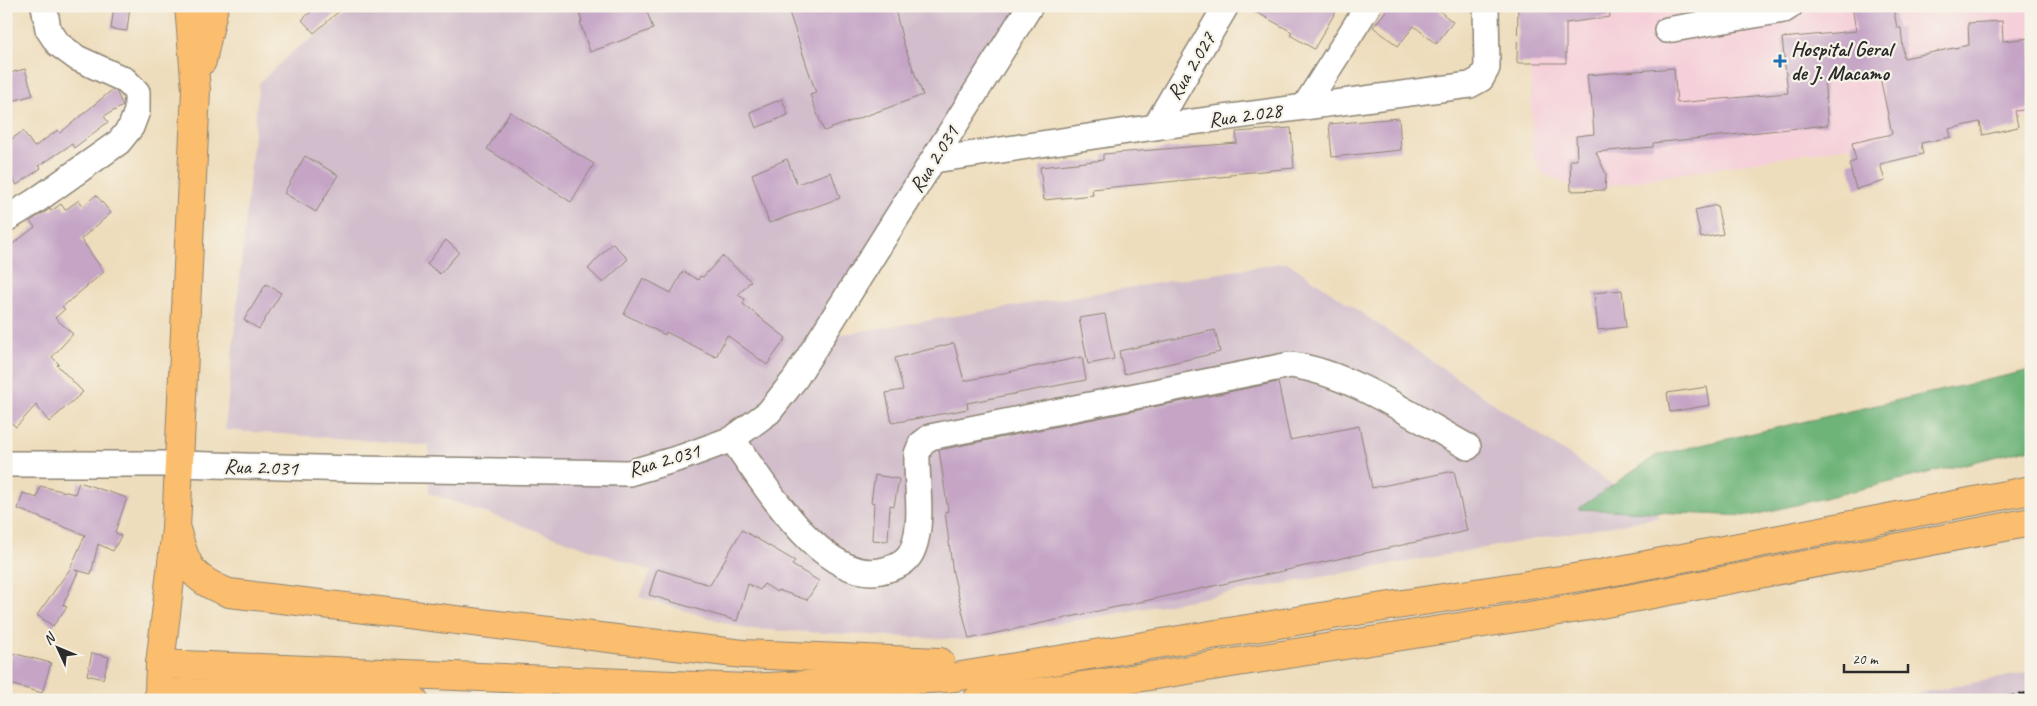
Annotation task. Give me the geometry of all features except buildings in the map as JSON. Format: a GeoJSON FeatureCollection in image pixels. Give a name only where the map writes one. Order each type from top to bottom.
{"type":"FeatureCollection","features":[{"type":"Feature","properties":{"kind":"highway"},"geometry":{"type":"LineString","coordinates":[[189,6],[196,90],[176,529],[160,664],[159,696],[414,700]]}},
{"type":"Feature","properties":{"kind":"highway"},"geometry":{"type":"LineString","coordinates":[[196,90],[214,6]]}},
{"type":"Feature","properties":{"kind":"highway"},"geometry":{"type":"LineString","coordinates":[[160,664],[747,688],[949,678],[1351,612],[1600,574],[2031,490]]}},
{"type":"Feature","properties":{"kind":"highway"},"geometry":{"type":"LineString","coordinates":[[976,700],[1118,681],[1585,607],[2031,522]]}},
{"type":"Feature","properties":{"kind":"highway"},"geometry":{"type":"LineString","coordinates":[[176,529],[185,560],[200,579],[229,593],[744,654],[934,662],[1110,652]]}},
{"type":"Feature","properties":{"kind":"street"},"geometry":{"type":"LineString","coordinates":[[6,219],[34,202],[119,142],[131,127],[137,111],[137,92],[125,80],[77,58],[58,44],[48,29],[44,6]]}},
{"type":"Feature","properties":{"kind":"street","name":"Rua 2.031"},"geometry":{"type":"LineString","coordinates":[[6,464],[179,464],[353,470],[629,473],[683,457],[732,439],[769,412],[795,379],[1030,6]]}},
{"type":"Feature","properties":{"kind":"street","name":"Rua 2.027"},"geometry":{"type":"LineString","coordinates":[[1155,127],[1226,6]]}},
{"type":"Feature","properties":{"kind":"street"},"geometry":{"type":"LineString","coordinates":[[1305,106],[1368,6]]}},
{"type":"Feature","properties":{"kind":"street","name":"Rua 2.028"},"geometry":{"type":"LineString","coordinates":[[934,160],[1305,106],[1470,85],[1482,79],[1487,68],[1486,6]]}},
{"type":"Feature","properties":{"kind":"street"},"geometry":{"type":"LineString","coordinates":[[1667,30],[1784,10],[1790,6]]}},
{"type":"Feature","properties":{"kind":"street"},"geometry":{"type":"LineString","coordinates":[[732,439],[795,526],[819,550],[846,566],[872,574],[899,566],[910,557],[918,525],[917,454],[921,444],[930,437],[1290,365],[1316,370],[1366,390],[1468,447]]}},
{"type":"Feature","properties":{"kind":"shaded area"},"geometry":{"type":"Polygon","coordinates":[[[359,6],[1023,6],[807,340],[1287,262],[1660,517],[966,640],[747,629],[639,597],[652,571],[429,493],[429,445],[225,430],[259,83],[295,50],[359,6]]]}},
{"type":"Feature","properties":{"kind":"shaded area","name":"Hospital Geral de J. Macamo"},"geometry":{"type":"Polygon","coordinates":[[[1528,6],[2031,6],[2031,117],[1582,190],[1543,174],[1533,156],[1528,6]]]}},
{"type":"Feature","properties":{"kind":"shaded area"},"geometry":{"type":"Polygon","coordinates":[[[2031,672],[2031,700],[1881,700],[2031,672]]]}},
{"type":"Feature","properties":{"kind":"green space"},"geometry":{"type":"Polygon","coordinates":[[[2031,370],[2031,448],[1750,516],[1578,509],[1657,455],[2031,370]]]}},
{"type":"Feature","properties":{"kind":"railway"},"geometry":{"type":"LineString","coordinates":[[1995,700],[2031,693]]}},
{"type":"Feature","properties":{"kind":"place","name":"Hospital Geral de J. Macamo"},"geometry":{"type":"Point","coordinates":[1780,61]}}]}
